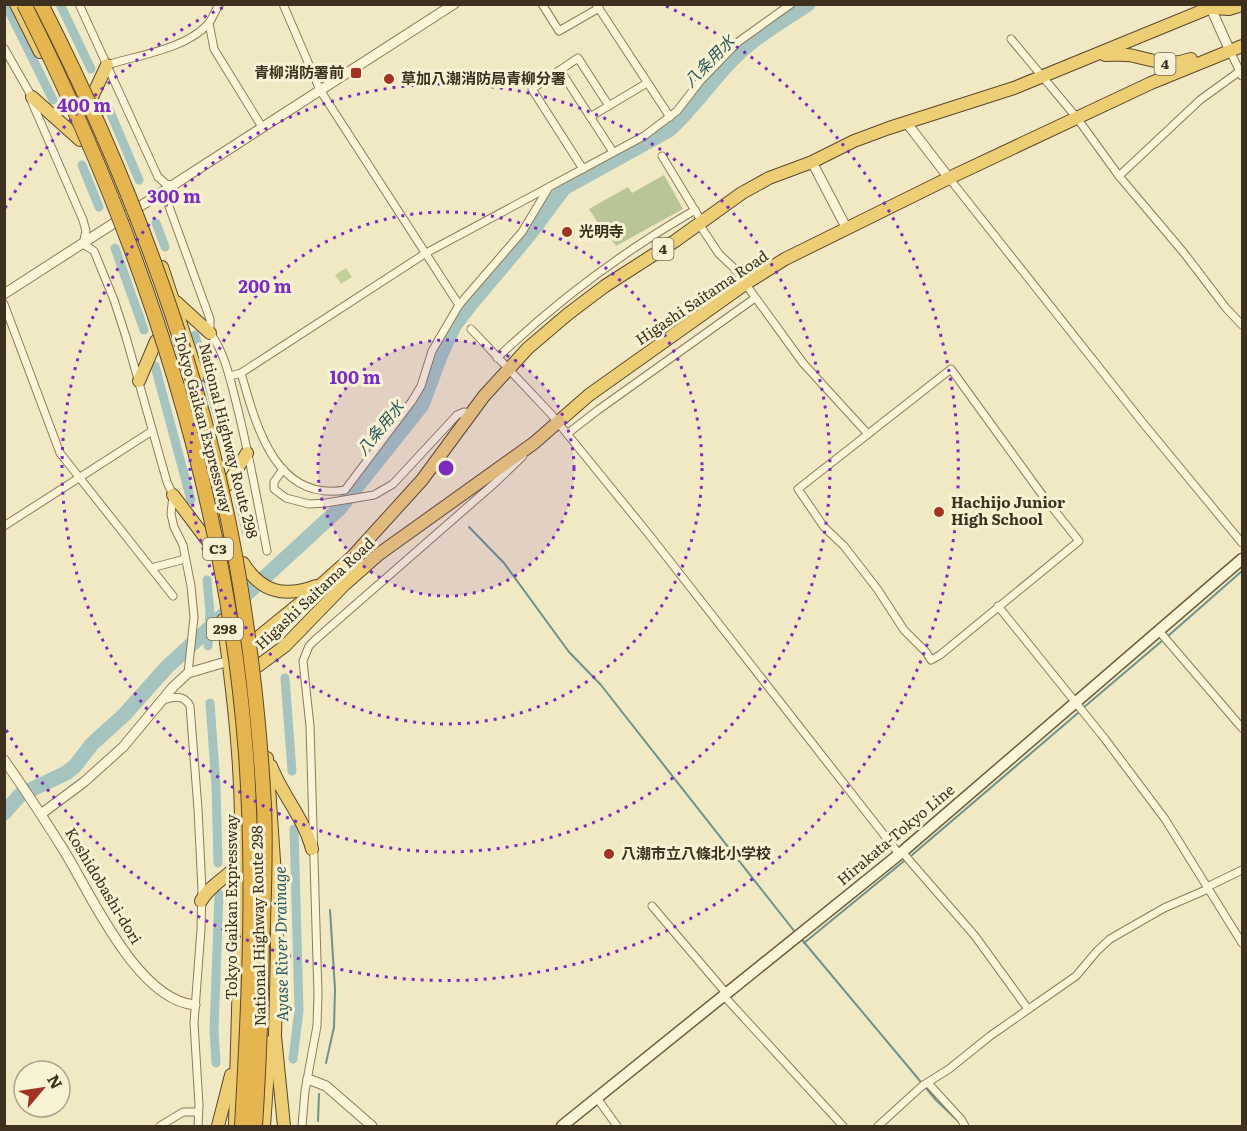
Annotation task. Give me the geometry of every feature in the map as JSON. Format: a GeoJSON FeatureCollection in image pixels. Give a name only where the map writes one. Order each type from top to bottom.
{"type":"FeatureCollection","features":[{"type":"Feature","properties":{"kind":"highway","name":"National Highway Route 298"},"geometry":{"type":"LineString","coordinates":[[16,4],[80,140],[115,223],[156,341],[187,446],[210,544],[229,661],[239,766],[241,860],[241,965],[237,1050],[218,1126]]}},
{"type":"Feature","properties":{"kind":"highway","name":"Tokyo Gaikan Expressway"},"geometry":{"type":"LineString","coordinates":[[24,4],[69,96],[129,240],[174,371],[216,535],[237,671],[249,804],[250,927],[242,1126]]}},
{"type":"Feature","properties":{"kind":"highway","name":"Tokyo Gaikan Expressway"},"geometry":{"type":"LineString","coordinates":[[41,4],[98,126],[144,238],[166,299],[202,417],[229,526],[248,638],[264,809],[264,891],[255,1126]]}},
{"type":"Feature","properties":{"kind":"highway","name":"National Highway Route 298"},"geometry":{"type":"LineString","coordinates":[[48,4],[92,97],[139,207],[175,302],[227,485],[243,562],[255,641],[267,757],[274,848],[277,975],[275,1036],[284,1126]]}},
{"type":"Feature","properties":{"kind":"highway","name":"4"},"geometry":{"type":"LineString","coordinates":[[1213,6],[1229,9],[1242,5]]}},
{"type":"Feature","properties":{"kind":"highway","name":"Higashi Saitama Road"},"geometry":{"type":"LineString","coordinates":[[229,661],[324,583],[377,530],[422,480],[471,413],[507,369],[568,314],[742,193],[769,178],[812,162],[854,141],[1043,77],[1213,6]]}},
{"type":"Feature","properties":{"kind":"highway","name":"Higashi Saitama Road"},"geometry":{"type":"LineString","coordinates":[[229,661],[258,666],[292,640],[344,585],[379,554],[534,443],[589,395],[745,284],[785,259],[949,178],[1151,83],[1242,46]]}},
{"type":"Feature","properties":{"kind":"highway","name":"4"},"geometry":{"type":"LineString","coordinates":[[1098,55],[1123,54],[1160,64],[1170,64],[1215,50],[1230,51]]}},
{"type":"Feature","properties":{"kind":"highway"},"geometry":{"type":"LineString","coordinates":[[92,97],[107,65]]}},
{"type":"Feature","properties":{"kind":"highway"},"geometry":{"type":"LineString","coordinates":[[32,97],[80,140]]}},
{"type":"Feature","properties":{"kind":"highway"},"geometry":{"type":"LineString","coordinates":[[175,302],[210,333]]}},
{"type":"Feature","properties":{"kind":"highway"},"geometry":{"type":"LineString","coordinates":[[139,381],[156,341]]}},
{"type":"Feature","properties":{"kind":"highway"},"geometry":{"type":"LineString","coordinates":[[227,485],[247,453]]}},
{"type":"Feature","properties":{"kind":"highway"},"geometry":{"type":"LineString","coordinates":[[173,495],[210,544]]}},
{"type":"Feature","properties":{"kind":"highway"},"geometry":{"type":"LineString","coordinates":[[243,562],[260,583],[282,592],[304,590],[324,583]]}},
{"type":"Feature","properties":{"kind":"highway"},"geometry":{"type":"LineString","coordinates":[[267,757],[275,776],[308,833],[312,849]]}},
{"type":"Feature","properties":{"kind":"highway"},"geometry":{"type":"LineString","coordinates":[[201,901],[212,885],[234,869],[241,860]]}},
{"type":"Feature","properties":{"kind":"highway","name":"298"},"geometry":{"type":"LineString","coordinates":[[264,1126],[277,975]]}},
{"type":"Feature","properties":{"kind":"highway","name":"298"},"geometry":{"type":"LineString","coordinates":[[235,1126],[237,1050]]}},
{"type":"Feature","properties":{"kind":"main road","name":"Hirakata-Tokyo Line"},"geometry":{"type":"LineString","coordinates":[[562,1126],[901,853],[1242,559]]}},
{"type":"Feature","properties":{"kind":"street"},"geometry":{"type":"LineString","coordinates":[[79,4],[158,177],[166,184],[174,185]]}},
{"type":"Feature","properties":{"kind":"street"},"geometry":{"type":"LineString","coordinates":[[107,65],[189,40],[209,23],[220,4]]}},
{"type":"Feature","properties":{"kind":"street"},"geometry":{"type":"LineString","coordinates":[[283,4],[320,90],[459,305]]}},
{"type":"Feature","properties":{"kind":"street"},"geometry":{"type":"LineString","coordinates":[[4,294],[454,4]]}},
{"type":"Feature","properties":{"kind":"street"},"geometry":{"type":"LineString","coordinates":[[230,376],[242,373],[426,253],[644,136],[682,105],[701,80],[738,42],[791,4]]}},
{"type":"Feature","properties":{"kind":"street"},"geometry":{"type":"LineString","coordinates":[[543,5],[559,31],[598,7],[670,117]]}},
{"type":"Feature","properties":{"kind":"street"},"geometry":{"type":"LineString","coordinates":[[1119,176],[1200,100],[1241,73],[1213,6]]}},
{"type":"Feature","properties":{"kind":"street"},"geometry":{"type":"LineString","coordinates":[[209,23],[214,49],[262,127]]}},
{"type":"Feature","properties":{"kind":"street"},"geometry":{"type":"LineString","coordinates":[[1011,39],[1077,118],[1119,176],[1242,325]]}},
{"type":"Feature","properties":{"kind":"street"},"geometry":{"type":"LineString","coordinates":[[4,48],[32,97],[31,100],[83,220],[86,231],[83,244]]}},
{"type":"Feature","properties":{"kind":"street"},"geometry":{"type":"LineString","coordinates":[[583,169],[532,89],[578,58],[609,106]]}},
{"type":"Feature","properties":{"kind":"street"},"geometry":{"type":"LineString","coordinates":[[560,70],[613,152]]}},
{"type":"Feature","properties":{"kind":"street"},"geometry":{"type":"LineString","coordinates":[[590,117],[647,83]]}},
{"type":"Feature","properties":{"kind":"street"},"geometry":{"type":"LineString","coordinates":[[906,122],[1143,423],[1242,543]]}},
{"type":"Feature","properties":{"kind":"street"},"geometry":{"type":"LineString","coordinates":[[662,156],[719,254],[728,260],[810,371],[867,433]]}},
{"type":"Feature","properties":{"kind":"street"},"geometry":{"type":"LineString","coordinates":[[812,162],[847,228]]}},
{"type":"Feature","properties":{"kind":"street"},"geometry":{"type":"LineString","coordinates":[[174,185],[167,195],[167,201],[210,319],[210,333],[230,376],[267,551]]}},
{"type":"Feature","properties":{"kind":"street"},"geometry":{"type":"LineString","coordinates":[[242,373],[259,432],[283,469],[309,489],[322,492],[345,490],[412,401],[421,386],[432,351],[459,305],[526,227],[549,187]]}},
{"type":"Feature","properties":{"kind":"street"},"geometry":{"type":"LineString","coordinates":[[497,358],[536,321],[597,274],[661,230],[695,210]]}},
{"type":"Feature","properties":{"kind":"street"},"geometry":{"type":"LineString","coordinates":[[83,244],[91,247],[99,260],[126,337],[167,482],[173,495],[171,513],[174,527],[183,545],[191,586],[194,618],[188,672]]}},
{"type":"Feature","properties":{"kind":"street"},"geometry":{"type":"LineString","coordinates":[[567,434],[755,297]]}},
{"type":"Feature","properties":{"kind":"street"},"geometry":{"type":"LineString","coordinates":[[4,304],[60,453],[173,596]]}},
{"type":"Feature","properties":{"kind":"street"},"geometry":{"type":"LineString","coordinates":[[471,329],[567,434],[901,853],[975,936],[1028,1009]]}},
{"type":"Feature","properties":{"kind":"street"},"geometry":{"type":"LineString","coordinates":[[951,369],[1043,496],[1079,541],[998,606],[931,660],[904,630],[878,590],[843,546],[824,527],[798,489],[951,369]]}},
{"type":"Feature","properties":{"kind":"street"},"geometry":{"type":"LineString","coordinates":[[283,469],[274,482],[274,489],[279,494],[297,502],[326,503],[374,495],[393,484],[457,415],[464,412],[471,413]]}},
{"type":"Feature","properties":{"kind":"street"},"geometry":{"type":"LineString","coordinates":[[4,526],[152,431]]}},
{"type":"Feature","properties":{"kind":"street"},"geometry":{"type":"LineString","coordinates":[[302,1126],[305,1091],[317,1026],[318,994],[310,726],[303,661],[309,646],[514,466],[534,443]]}},
{"type":"Feature","properties":{"kind":"street"},"geometry":{"type":"LineString","coordinates":[[151,568],[185,559]]}},
{"type":"Feature","properties":{"kind":"street"},"geometry":{"type":"LineString","coordinates":[[998,606],[1165,819],[1242,943]]}},
{"type":"Feature","properties":{"kind":"street"},"geometry":{"type":"LineString","coordinates":[[1159,631],[1242,728]]}},
{"type":"Feature","properties":{"kind":"street"},"geometry":{"type":"LineString","coordinates":[[41,814],[101,768],[123,747],[188,672],[229,661]]}},
{"type":"Feature","properties":{"kind":"street"},"geometry":{"type":"LineString","coordinates":[[163,700],[180,697],[187,700],[189,706],[198,809],[201,901],[195,1005],[198,1126]]}},
{"type":"Feature","properties":{"kind":"street","name":"Koshidobashi-dori"},"geometry":{"type":"LineString","coordinates":[[4,760],[30,796],[125,953],[137,968],[170,998],[183,1004],[195,1005]]}},
{"type":"Feature","properties":{"kind":"street"},"geometry":{"type":"LineString","coordinates":[[878,1126],[922,1086],[1076,976],[1110,939],[1164,908],[1242,870]]}},
{"type":"Feature","properties":{"kind":"street"},"geometry":{"type":"LineString","coordinates":[[652,906],[725,995],[843,1126]]}},
{"type":"Feature","properties":{"kind":"street"},"geometry":{"type":"LineString","coordinates":[[308,1079],[326,1086],[372,1126]]}},
{"type":"Feature","properties":{"kind":"street"},"geometry":{"type":"LineString","coordinates":[[928,1083],[965,1126]]}},
{"type":"Feature","properties":{"kind":"street"},"geometry":{"type":"LineString","coordinates":[[597,1098],[617,1126]]}},
{"type":"Feature","properties":{"kind":"street"},"geometry":{"type":"LineString","coordinates":[[160,1126],[183,1112],[198,1112]]}},
{"type":"Feature","properties":{"kind":"green space"},"geometry":{"type":"Polygon","coordinates":[[[664,175],[683,209],[616,246],[609,236],[607,237],[589,209],[628,187],[632,193],[664,175]]]}},
{"type":"Feature","properties":{"kind":"green space"},"geometry":{"type":"Polygon","coordinates":[[[346,268],[352,277],[341,284],[335,275],[346,268]]]}},
{"type":"Feature","properties":{"kind":"waterway","name":"Ayase River Drainage"},"geometry":{"type":"LineString","coordinates":[[60,4],[91,69]]}},
{"type":"Feature","properties":{"kind":"waterway","name":"八条用水"},"geometry":{"type":"LineString","coordinates":[[4,813],[20,795],[66,773],[75,766],[92,744],[124,715],[167,667],[339,509],[422,405],[454,326],[529,235],[564,188],[669,130],[740,52],[765,32],[808,4]]}},
{"type":"Feature","properties":{"kind":"waterway","name":"Ayase River Drainage"},"geometry":{"type":"LineString","coordinates":[[7,7],[53,100]]}},
{"type":"Feature","properties":{"kind":"waterway","name":"Ayase River Drainage"},"geometry":{"type":"LineString","coordinates":[[108,107],[139,180]]}},
{"type":"Feature","properties":{"kind":"waterway","name":"Ayase River Drainage"},"geometry":{"type":"LineString","coordinates":[[82,165],[99,207]]}},
{"type":"Feature","properties":{"kind":"waterway","name":"Ayase River Drainage"},"geometry":{"type":"LineString","coordinates":[[156,223],[165,247]]}},
{"type":"Feature","properties":{"kind":"waterway","name":"Ayase River Drainage"},"geometry":{"type":"LineString","coordinates":[[115,248],[144,330]]}},
{"type":"Feature","properties":{"kind":"waterway","name":"Ayase River Drainage"},"geometry":{"type":"LineString","coordinates":[[195,335],[230,460]]}},
{"type":"Feature","properties":{"kind":"waterway","name":"Ayase River Drainage"},"geometry":{"type":"LineString","coordinates":[[155,366],[191,500]]}},
{"type":"Feature","properties":{"kind":"waterway","name":"Ayase River Drainage"},"geometry":{"type":"LineString","coordinates":[[238,497],[247,534]]}},
{"type":"Feature","properties":{"kind":"waterway"},"geometry":{"type":"LineString","coordinates":[[469,527],[504,563],[569,652],[601,685],[795,932]]}},
{"type":"Feature","properties":{"kind":"waterway"},"geometry":{"type":"LineString","coordinates":[[1168,636],[1242,571]]}},
{"type":"Feature","properties":{"kind":"waterway","name":"Ayase River Drainage"},"geometry":{"type":"LineString","coordinates":[[207,580],[210,613],[208,646]]}},
{"type":"Feature","properties":{"kind":"waterway"},"geometry":{"type":"LineString","coordinates":[[1083,708],[1163,640]]}},
{"type":"Feature","properties":{"kind":"waterway","name":"Ayase River Drainage"},"geometry":{"type":"LineString","coordinates":[[285,678],[292,771]]}},
{"type":"Feature","properties":{"kind":"waterway","name":"Ayase River Drainage"},"geometry":{"type":"LineString","coordinates":[[210,703],[216,786],[218,863]]}},
{"type":"Feature","properties":{"kind":"waterway"},"geometry":{"type":"LineString","coordinates":[[912,855],[1078,713]]}},
{"type":"Feature","properties":{"kind":"waterway","name":"Ayase River Drainage"},"geometry":{"type":"LineString","coordinates":[[293,1059],[299,1010],[294,829]]}},
{"type":"Feature","properties":{"kind":"waterway"},"geometry":{"type":"LineString","coordinates":[[804,943],[904,861]]}},
{"type":"Feature","properties":{"kind":"waterway","name":"Ayase River Drainage"},"geometry":{"type":"LineString","coordinates":[[216,1063],[214,1031],[219,894]]}},
{"type":"Feature","properties":{"kind":"waterway"},"geometry":{"type":"LineString","coordinates":[[326,1063],[334,1027],[335,989],[330,910]]}},
{"type":"Feature","properties":{"kind":"waterway"},"geometry":{"type":"LineString","coordinates":[[803,941],[936,1100],[960,1123]]}},
{"type":"Feature","properties":{"kind":"waterway"},"geometry":{"type":"LineString","coordinates":[[318,1121],[319,1094]]}},
{"type":"Feature","properties":{"kind":"place","name":"青柳消防署前"},"geometry":{"type":"Point","coordinates":[356,73]}},
{"type":"Feature","properties":{"kind":"place","name":"草加八潮消防局青柳分署"},"geometry":{"type":"Point","coordinates":[389,79]}},
{"type":"Feature","properties":{"kind":"place","name":"光明寺"},"geometry":{"type":"Point","coordinates":[567,232]}},
{"type":"Feature","properties":{"kind":"place","name":"Hachijo Junior High School"},"geometry":{"type":"Point","coordinates":[939,512]}},
{"type":"Feature","properties":{"kind":"place","name":"八潮市立八條北小学校"},"geometry":{"type":"Point","coordinates":[609,854]}}]}
